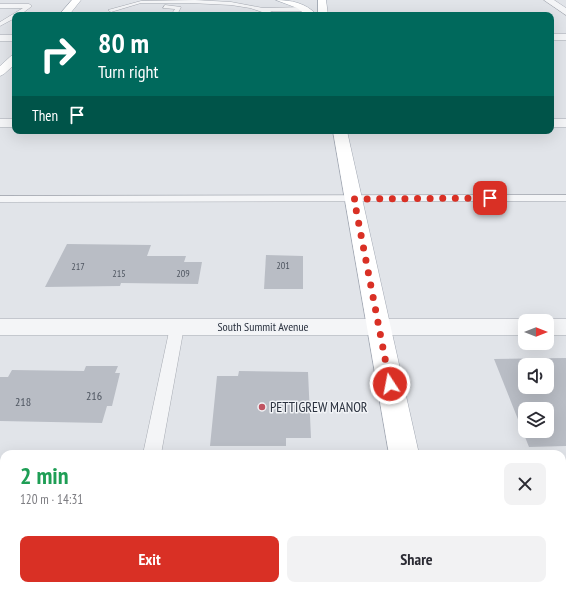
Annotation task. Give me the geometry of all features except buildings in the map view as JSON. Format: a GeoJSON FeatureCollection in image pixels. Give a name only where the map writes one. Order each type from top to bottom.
{"type":"FeatureCollection","features":[{"type":"Feature","properties":{"kind":"main road"},"geometry":{"type":"LineString","coordinates":[[67,12],[77,0]]}},
{"type":"Feature","properties":{"kind":"main road"},"geometry":{"type":"LineString","coordinates":[[280,0],[309,12]]}},
{"type":"Feature","properties":{"kind":"main road"},"geometry":{"type":"LineString","coordinates":[[322,0],[323,12]]}},
{"type":"Feature","properties":{"kind":"main road"},"geometry":{"type":"LineString","coordinates":[[0,72],[12,61]]}},
{"type":"Feature","properties":{"kind":"main road"},"geometry":{"type":"LineString","coordinates":[[341,134],[403,450]]}},
{"type":"Feature","properties":{"kind":"street"},"geometry":{"type":"LineString","coordinates":[[548,0],[566,12]]}},
{"type":"Feature","properties":{"kind":"street"},"geometry":{"type":"LineString","coordinates":[[554,37],[566,37]]}},
{"type":"Feature","properties":{"kind":"street"},"geometry":{"type":"LineString","coordinates":[[0,38],[12,38]]}},
{"type":"Feature","properties":{"kind":"street"},"geometry":{"type":"LineString","coordinates":[[0,123],[12,123]]}},
{"type":"Feature","properties":{"kind":"street"},"geometry":{"type":"LineString","coordinates":[[554,123],[566,123]]}},
{"type":"Feature","properties":{"kind":"street","name":"South Summit Avenue"},"geometry":{"type":"LineString","coordinates":[[0,328],[518,327]]}},
{"type":"Feature","properties":{"kind":"street"},"geometry":{"type":"LineString","coordinates":[[554,327],[566,327]]}},
{"type":"Feature","properties":{"kind":"lane"},"geometry":{"type":"LineString","coordinates":[[111,10],[140,3],[168,1],[231,2],[265,9],[309,12]]}},
{"type":"Feature","properties":{"kind":"lane"},"geometry":{"type":"LineString","coordinates":[[165,7],[168,1]]}},
{"type":"Feature","properties":{"kind":"lane"},"geometry":{"type":"LineString","coordinates":[[230,9],[231,2]]}},
{"type":"Feature","properties":{"kind":"lane"},"geometry":{"type":"LineString","coordinates":[[0,6],[31,5],[20,12]]}},
{"type":"Feature","properties":{"kind":"lane"},"geometry":{"type":"LineString","coordinates":[[148,9],[178,7],[176,12]]}},
{"type":"Feature","properties":{"kind":"lane"},"geometry":{"type":"LineString","coordinates":[[265,9],[270,12]]}},
{"type":"Feature","properties":{"kind":"lane"},"geometry":{"type":"LineString","coordinates":[[111,10],[135,10]]}},
{"type":"Feature","properties":{"kind":"lane"},"geometry":{"type":"LineString","coordinates":[[156,10],[169,12]]}},
{"type":"Feature","properties":{"kind":"lane"},"geometry":{"type":"LineString","coordinates":[[0,24],[12,17]]}},
{"type":"Feature","properties":{"kind":"lane"},"geometry":{"type":"LineString","coordinates":[[0,199],[566,198]]}},
{"type":"Feature","properties":{"kind":"lane"},"geometry":{"type":"LineString","coordinates":[[153,450],[177,327]]}},
{"type":"Feature","properties":{"kind":"place","name":"PETTIGREW MANOR"},"geometry":{"type":"Point","coordinates":[262,407]}},
{"type":"Feature","properties":{"kind":"route"},"geometry":{"type":"LineString","coordinates":[[390,384],[354,199],[490,198]]}}]}
